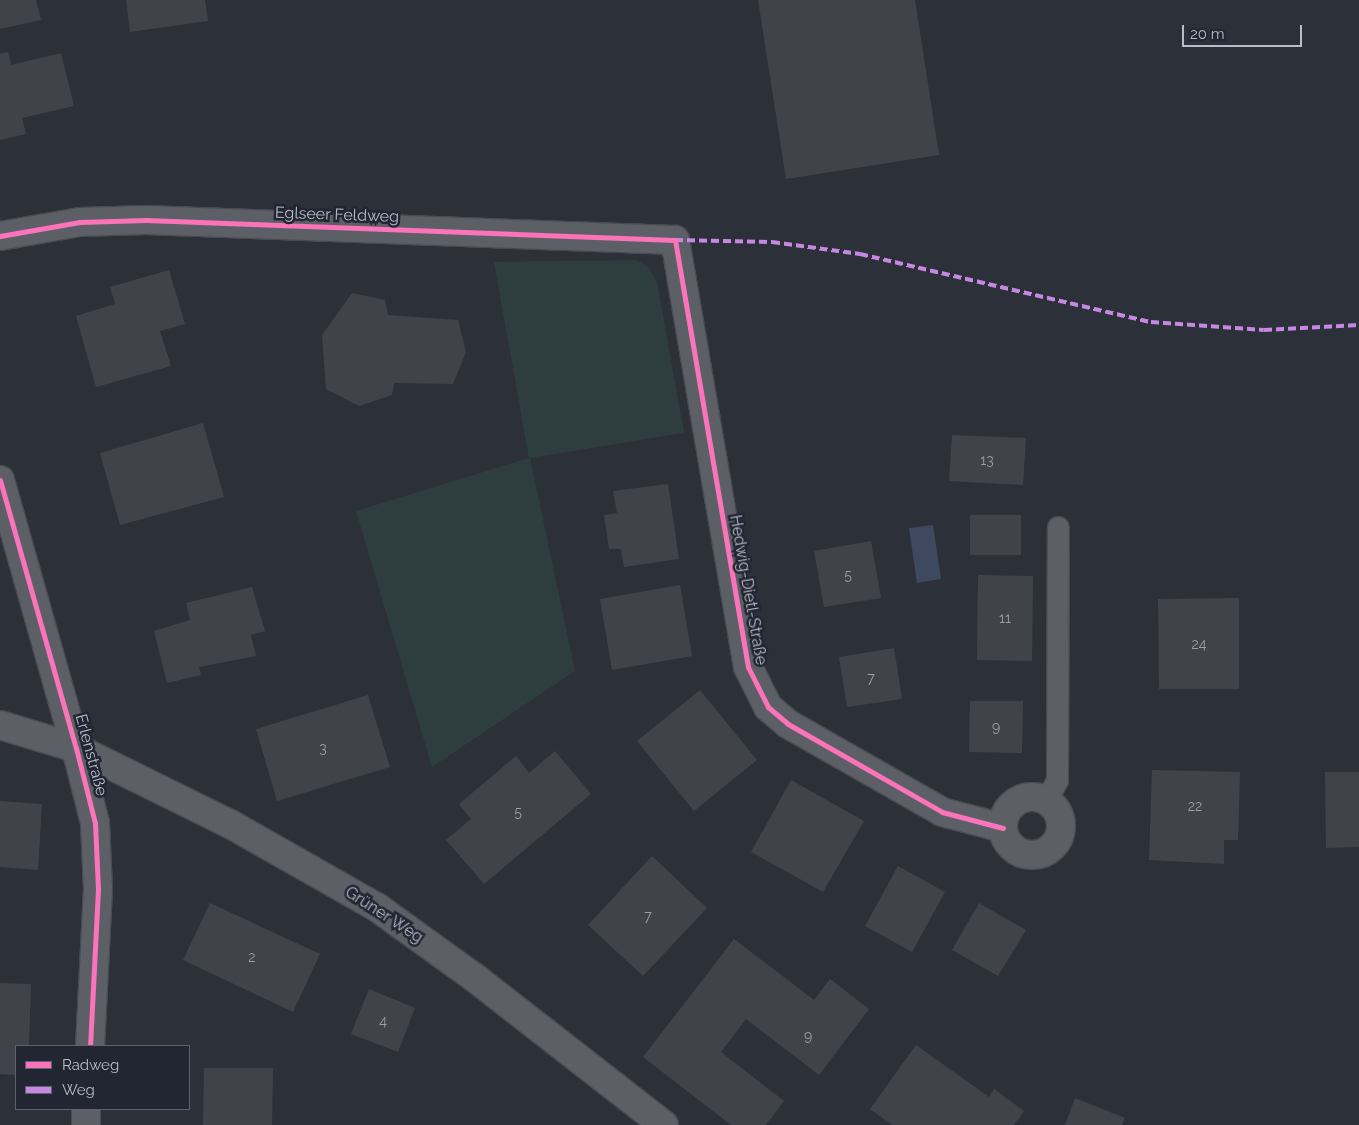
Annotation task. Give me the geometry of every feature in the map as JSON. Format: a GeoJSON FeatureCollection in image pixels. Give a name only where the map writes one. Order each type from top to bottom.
{"type":"FeatureCollection","features":[{"type":"Feature","properties":{"kind":"street","name":"Eglseer Feldweg"},"geometry":{"type":"LineString","coordinates":[[0,236],[80,222],[146,220],[675,240]]}},
{"type":"Feature","properties":{"kind":"street","name":"Hedwig-Dietl-Straße"},"geometry":{"type":"LineString","coordinates":[[675,240],[748,667],[768,708],[788,724],[942,812],[1003,828]]}},
{"type":"Feature","properties":{"kind":"street","name":"Erlenstraße"},"geometry":{"type":"LineString","coordinates":[[0,480],[76,748],[95,823],[98,889],[90,1045]]}},
{"type":"Feature","properties":{"kind":"street","name":"Grüner Weg"},"geometry":{"type":"LineString","coordinates":[[0,725],[76,748],[232,825],[378,908],[475,978],[664,1125]]}},
{"type":"Feature","properties":{"kind":"street"},"geometry":{"type":"LineString","coordinates":[[1029,797],[1046,800],[1053,806],[1061,820],[1060,837],[1049,850],[1033,856],[1016,851],[1005,837],[1003,828],[1007,811],[1013,804],[1029,797]]}},
{"type":"Feature","properties":{"kind":"street"},"geometry":{"type":"LineString","coordinates":[[86,1110],[86,1125]]}},
{"type":"Feature","properties":{"kind":"lane"},"geometry":{"type":"LineString","coordinates":[[1046,800],[1057,780],[1058,527]]}},
{"type":"Feature","properties":{"kind":"shaded area"},"geometry":{"type":"Polygon","coordinates":[[[637,260],[649,268],[657,282],[684,433],[530,458],[575,671],[432,767],[356,511],[529,458],[494,262],[637,260]]]}},
{"type":"Feature","properties":{"kind":"water"},"geometry":{"type":"Polygon","coordinates":[[[933,525],[941,579],[917,583],[909,528],[933,525]]]}},
{"type":"Feature","properties":{"kind":"building"},"geometry":{"type":"Polygon","coordinates":[[[0,0],[36,0],[41,20],[0,29],[0,0]]]}},
{"type":"Feature","properties":{"kind":"building"},"geometry":{"type":"Polygon","coordinates":[[[126,0],[205,0],[208,21],[130,32],[126,0]]]}},
{"type":"Feature","properties":{"kind":"building"},"geometry":{"type":"Polygon","coordinates":[[[758,0],[915,0],[939,155],[786,179],[758,0]]]}},
{"type":"Feature","properties":{"kind":"building"},"geometry":{"type":"Polygon","coordinates":[[[8,52],[11,65],[61,53],[74,106],[22,118],[26,134],[0,140],[0,54],[8,52]]]}},
{"type":"Feature","properties":{"kind":"building"},"geometry":{"type":"Polygon","coordinates":[[[169,270],[185,324],[160,331],[171,366],[96,387],[76,316],[115,304],[110,287],[169,270]]]}},
{"type":"Feature","properties":{"kind":"building"},"geometry":{"type":"Polygon","coordinates":[[[352,293],[385,300],[388,315],[458,320],[466,352],[453,384],[394,383],[392,395],[359,406],[326,389],[322,335],[352,293]]]}},
{"type":"Feature","properties":{"kind":"building"},"geometry":{"type":"Polygon","coordinates":[[[203,423],[224,497],[120,525],[100,453],[203,423]]]}},
{"type":"Feature","properties":{"kind":"building"},"geometry":{"type":"Polygon","coordinates":[[[952,435],[1026,438],[1023,485],[949,481],[952,435]]]}},
{"type":"Feature","properties":{"kind":"building"},"geometry":{"type":"Polygon","coordinates":[[[668,484],[679,559],[624,567],[621,549],[609,549],[604,515],[617,513],[613,491],[668,484]]]}},
{"type":"Feature","properties":{"kind":"building"},"geometry":{"type":"Polygon","coordinates":[[[970,515],[1021,515],[1021,555],[970,555],[970,515]]]}},
{"type":"Feature","properties":{"kind":"building"},"geometry":{"type":"Polygon","coordinates":[[[871,541],[881,598],[824,607],[814,551],[871,541]]]}},
{"type":"Feature","properties":{"kind":"building"},"geometry":{"type":"Polygon","coordinates":[[[978,575],[1033,576],[1032,661],[977,660],[978,575]]]}},
{"type":"Feature","properties":{"kind":"building"},"geometry":{"type":"Polygon","coordinates":[[[680,585],[692,656],[612,670],[600,599],[680,585]]]}},
{"type":"Feature","properties":{"kind":"building"},"geometry":{"type":"Polygon","coordinates":[[[252,587],[265,631],[251,635],[256,656],[199,667],[201,675],[167,683],[154,631],[190,620],[186,603],[252,587]]]}},
{"type":"Feature","properties":{"kind":"building"},"geometry":{"type":"Polygon","coordinates":[[[1239,598],[1239,689],[1159,689],[1158,599],[1239,598]]]}},
{"type":"Feature","properties":{"kind":"building"},"geometry":{"type":"Polygon","coordinates":[[[894,648],[902,699],[847,707],[839,657],[894,648]]]}},
{"type":"Feature","properties":{"kind":"building"},"geometry":{"type":"Polygon","coordinates":[[[700,690],[757,760],[694,811],[637,741],[700,690]]]}},
{"type":"Feature","properties":{"kind":"building"},"geometry":{"type":"Polygon","coordinates":[[[368,695],[390,767],[277,801],[256,729],[368,695]]]}},
{"type":"Feature","properties":{"kind":"building"},"geometry":{"type":"Polygon","coordinates":[[[970,701],[1023,701],[1022,753],[969,752],[970,701]]]}},
{"type":"Feature","properties":{"kind":"building"},"geometry":{"type":"Polygon","coordinates":[[[555,751],[591,794],[484,884],[446,840],[471,819],[459,804],[516,756],[529,773],[555,751]]]}},
{"type":"Feature","properties":{"kind":"building"},"geometry":{"type":"Polygon","coordinates":[[[1152,770],[1240,772],[1238,840],[1224,840],[1224,864],[1149,860],[1152,770]]]}},
{"type":"Feature","properties":{"kind":"building"},"geometry":{"type":"Polygon","coordinates":[[[1325,772],[1359,772],[1359,847],[1326,848],[1325,772]]]}},
{"type":"Feature","properties":{"kind":"building"},"geometry":{"type":"Polygon","coordinates":[[[791,780],[864,821],[823,892],[751,852],[791,780]]]}},
{"type":"Feature","properties":{"kind":"building"},"geometry":{"type":"Polygon","coordinates":[[[0,801],[42,804],[38,870],[0,867],[0,801]]]}},
{"type":"Feature","properties":{"kind":"building"},"geometry":{"type":"Polygon","coordinates":[[[652,856],[707,908],[643,976],[588,925],[652,856]]]}},
{"type":"Feature","properties":{"kind":"building"},"geometry":{"type":"Polygon","coordinates":[[[898,866],[945,892],[912,952],[865,926],[898,866]]]}},
{"type":"Feature","properties":{"kind":"building"},"geometry":{"type":"Polygon","coordinates":[[[210,903],[320,954],[293,1012],[183,960],[210,903]]]}},
{"type":"Feature","properties":{"kind":"building"},"geometry":{"type":"Polygon","coordinates":[[[979,903],[1026,930],[998,976],[952,950],[979,903]]]}},
{"type":"Feature","properties":{"kind":"building"},"geometry":{"type":"Polygon","coordinates":[[[734,939],[814,1000],[830,979],[869,1009],[819,1075],[746,1019],[721,1052],[784,1101],[766,1125],[731,1125],[643,1057],[734,939]]]}},
{"type":"Feature","properties":{"kind":"building"},"geometry":{"type":"Polygon","coordinates":[[[0,983],[31,984],[29,1045],[15,1045],[15,1075],[0,1074],[0,983]]]}},
{"type":"Feature","properties":{"kind":"building"},"geometry":{"type":"Polygon","coordinates":[[[369,989],[415,1008],[398,1052],[351,1034],[369,989]]]}},
{"type":"Feature","properties":{"kind":"building"},"geometry":{"type":"Polygon","coordinates":[[[916,1045],[989,1097],[994,1089],[1024,1111],[1014,1125],[892,1125],[870,1109],[916,1045]]]}},
{"type":"Feature","properties":{"kind":"building"},"geometry":{"type":"Polygon","coordinates":[[[204,1068],[273,1068],[272,1125],[203,1125],[204,1068]]]}},
{"type":"Feature","properties":{"kind":"building"},"geometry":{"type":"Polygon","coordinates":[[[1075,1098],[1125,1118],[1122,1125],[1065,1125],[1075,1098]]]}},
{"type":"Feature","properties":{"kind":"marked path"},"geometry":{"type":"LineString","coordinates":[[675,240],[772,242],[860,254],[1151,322],[1264,330],[1359,325]]}},
{"type":"Feature","properties":{"kind":"cycle path"},"geometry":{"type":"LineString","coordinates":[[0,236],[80,222],[146,220],[675,240],[748,667],[768,707],[788,724],[942,812],[1003,828]]}},
{"type":"Feature","properties":{"kind":"cycle path"},"geometry":{"type":"LineString","coordinates":[[0,480],[76,748],[95,823],[98,889],[90,1045]]}}]}
